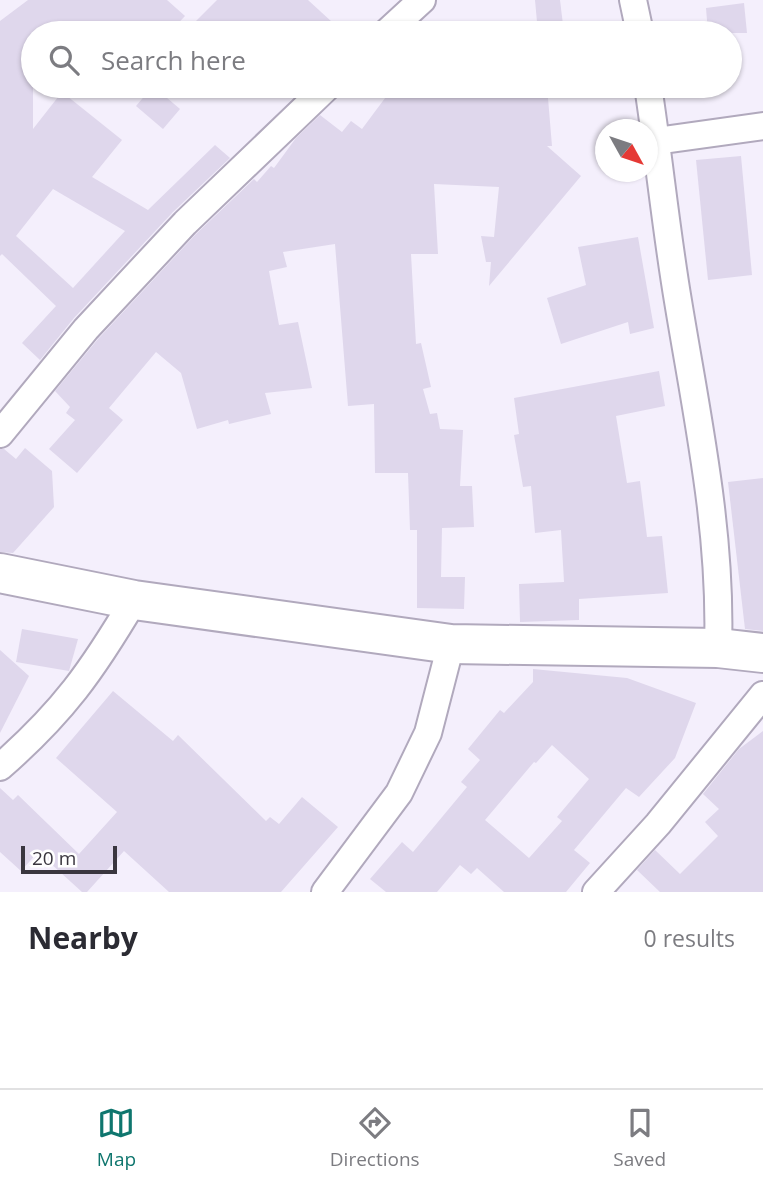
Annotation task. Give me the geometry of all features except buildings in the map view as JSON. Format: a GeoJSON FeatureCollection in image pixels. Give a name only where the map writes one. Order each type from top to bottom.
{"type":"FeatureCollection","features":[{"type":"Feature","properties":{"kind":"street"},"geometry":{"type":"LineString","coordinates":[[399,21],[422,0]]}},
{"type":"Feature","properties":{"kind":"street"},"geometry":{"type":"LineString","coordinates":[[633,0],[637,21]]}},
{"type":"Feature","properties":{"kind":"street"},"geometry":{"type":"LineString","coordinates":[[0,434],[86,328],[185,223],[315,98]]}},
{"type":"Feature","properties":{"kind":"street"},"geometry":{"type":"LineString","coordinates":[[650,98],[653,119]]}},
{"type":"Feature","properties":{"kind":"street"},"geometry":{"type":"LineString","coordinates":[[658,141],[763,126]]}},
{"type":"Feature","properties":{"kind":"street"},"geometry":{"type":"LineString","coordinates":[[658,158],[666,227],[718,559],[719,648]]}},
{"type":"Feature","properties":{"kind":"street"},"geometry":{"type":"LineString","coordinates":[[0,573],[134,600],[451,644],[719,648],[763,653]]}},
{"type":"Feature","properties":{"kind":"street"},"geometry":{"type":"LineString","coordinates":[[0,766],[41,731],[72,695],[97,662],[134,600]]}},
{"type":"Feature","properties":{"kind":"street"},"geometry":{"type":"LineString","coordinates":[[325,892],[399,793],[428,733],[451,644]]}},
{"type":"Feature","properties":{"kind":"street"},"geometry":{"type":"LineString","coordinates":[[596,892],[658,824],[763,695]]}}]}
